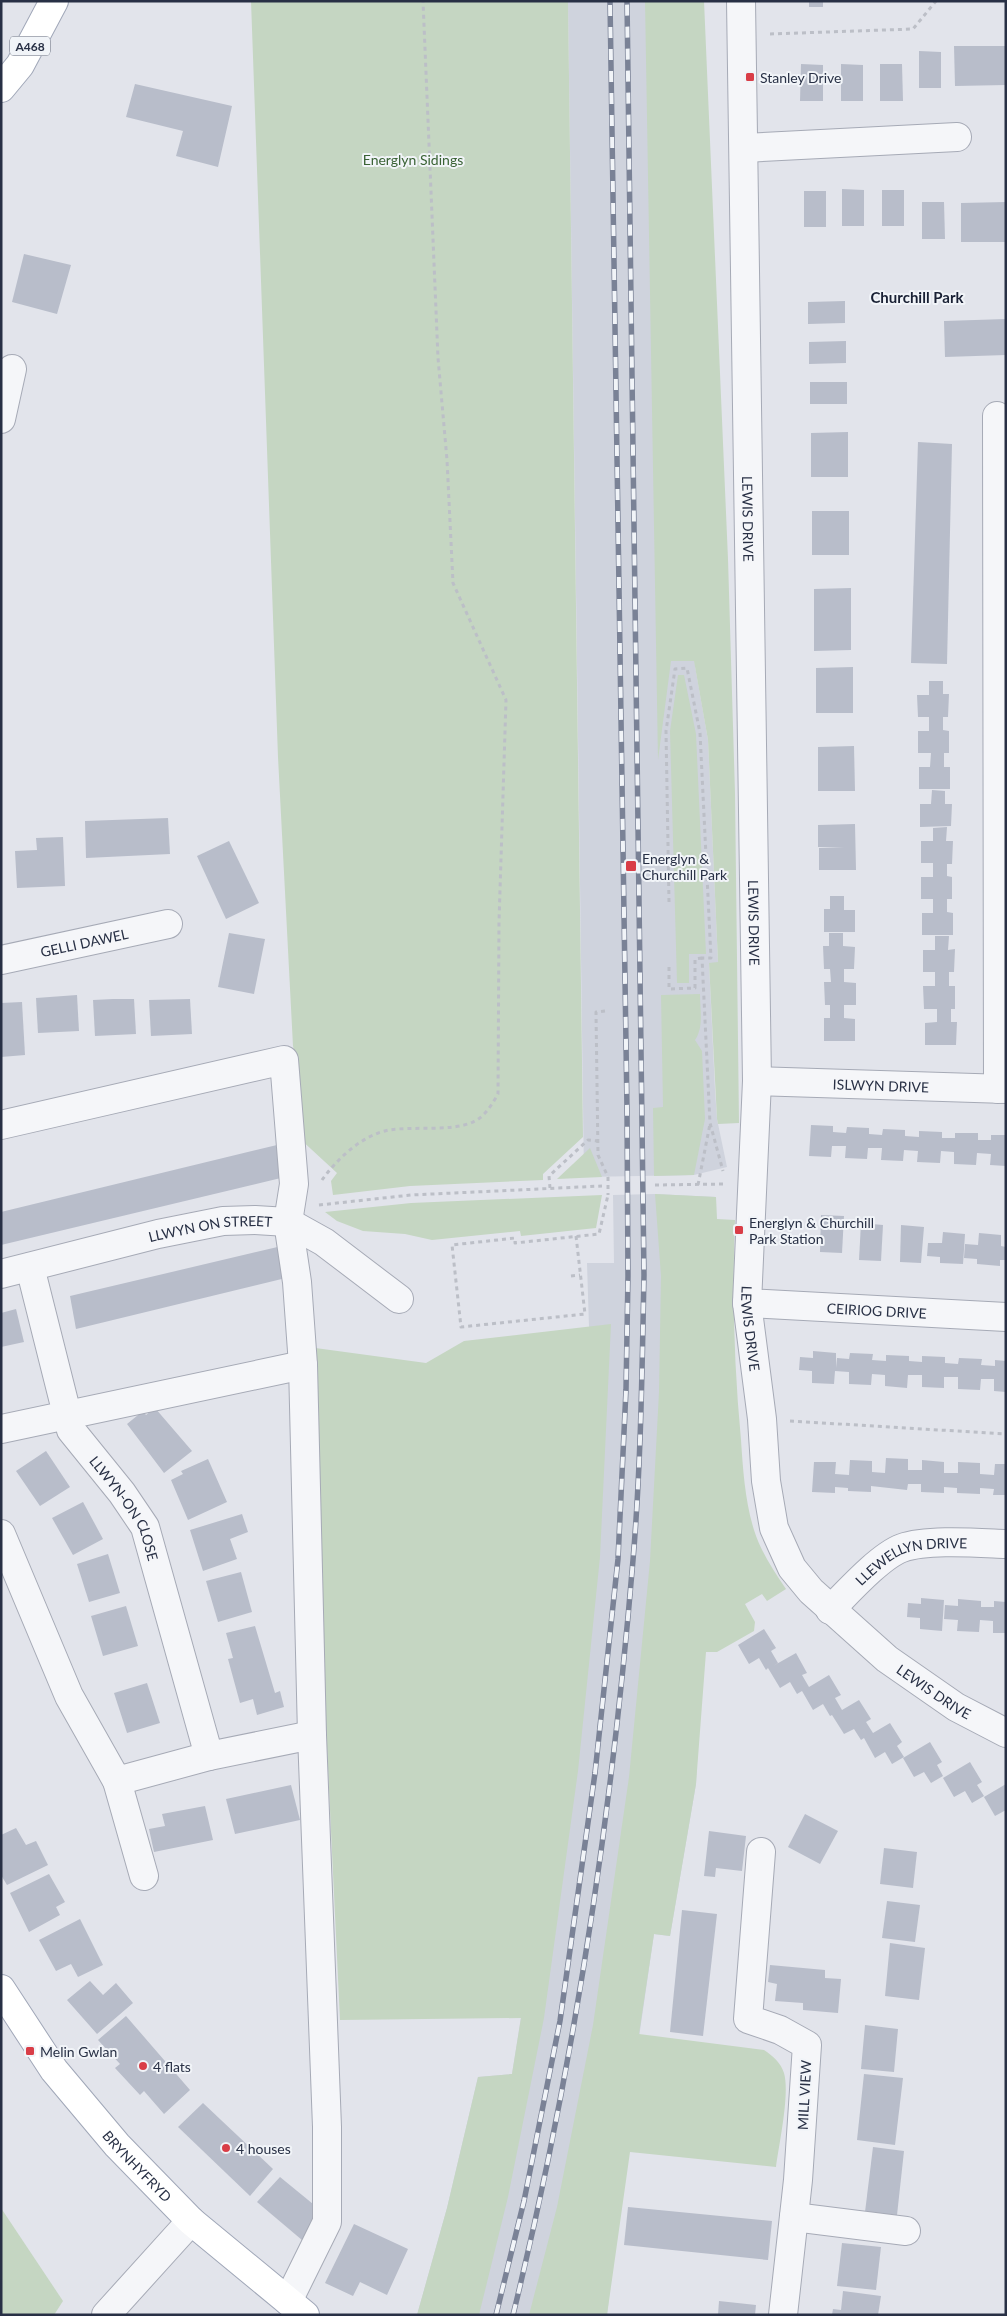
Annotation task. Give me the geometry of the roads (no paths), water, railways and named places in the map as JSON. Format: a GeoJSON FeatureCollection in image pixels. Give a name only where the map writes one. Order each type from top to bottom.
{"type":"FeatureCollection","features":[{"type":"Feature","properties":{"kind":"main road","name":"A468"},"geometry":{"type":"LineString","coordinates":[[1,88],[20,65],[54,1]]}},
{"type":"Feature","properties":{"kind":"main road","name":"BRYNHYFRYD"},"geometry":{"type":"LineString","coordinates":[[1,1989],[54,2070],[117,2145],[191,2221],[296,2308]]}},
{"type":"Feature","properties":{"kind":"street","name":"LEWIS DRIVE"},"geometry":{"type":"LineString","coordinates":[[741,1],[756,1081],[748,1303],[762,1419],[766,1481],[774,1528],[792,1568],[810,1591],[895,1664],[956,1707],[1006,1734]]}},
{"type":"Feature","properties":{"kind":"street"},"geometry":{"type":"LineString","coordinates":[[744,148],[957,137]]}},
{"type":"Feature","properties":{"kind":"street"},"geometry":{"type":"LineString","coordinates":[[1,420],[12,369]]}},
{"type":"Feature","properties":{"kind":"street"},"geometry":{"type":"LineString","coordinates":[[997,416],[1002,1089]]}},
{"type":"Feature","properties":{"kind":"street","name":"GELLI DAWEL"},"geometry":{"type":"LineString","coordinates":[[1,960],[168,924]]}},
{"type":"Feature","properties":{"kind":"street"},"geometry":{"type":"LineString","coordinates":[[1,1125],[284,1060],[294,1184],[288,1222],[298,1282],[303,1365],[312,1735],[327,2127],[328,2222],[296,2308]]}},
{"type":"Feature","properties":{"kind":"street","name":"ISLWYN DRIVE"},"geometry":{"type":"LineString","coordinates":[[756,1081],[1002,1089]]}},
{"type":"Feature","properties":{"kind":"street","name":"LLWYN ON STREET"},"geometry":{"type":"LineString","coordinates":[[1,1274],[158,1234],[223,1221],[288,1222],[324,1242],[399,1299]]}},
{"type":"Feature","properties":{"kind":"street","name":"LLWYN-ON CLOSE"},"geometry":{"type":"LineString","coordinates":[[30,1267],[71,1430],[122,1493],[145,1526],[209,1756]]}},
{"type":"Feature","properties":{"kind":"street","name":"CEIRIOG DRIVE"},"geometry":{"type":"LineString","coordinates":[[748,1303],[1006,1317]]}},
{"type":"Feature","properties":{"kind":"street"},"geometry":{"type":"LineString","coordinates":[[1,1429],[303,1365]]}},
{"type":"Feature","properties":{"kind":"street"},"geometry":{"type":"LineString","coordinates":[[1,1534],[69,1696],[117,1781],[144,1876]]}},
{"type":"Feature","properties":{"kind":"street","name":"LLEWELLYN DRIVE"},"geometry":{"type":"LineString","coordinates":[[830,1610],[887,1557],[902,1548],[958,1543],[1006,1544]]}},
{"type":"Feature","properties":{"kind":"street"},"geometry":{"type":"LineString","coordinates":[[117,1781],[209,1756],[312,1735]]}},
{"type":"Feature","properties":{"kind":"street","name":"MILL VIEW"},"geometry":{"type":"LineString","coordinates":[[761,1852],[748,2019],[780,2030],[807,2045],[794,2217],[783,2315]]}},
{"type":"Feature","properties":{"kind":"street"},"geometry":{"type":"LineString","coordinates":[[794,2217],[906,2231]]}},
{"type":"Feature","properties":{"kind":"street"},"geometry":{"type":"LineString","coordinates":[[106,2315],[191,2221]]}},
{"type":"Feature","properties":{"kind":"railway"},"geometry":{"type":"LineString","coordinates":[[496,2315],[524,2201],[560,2021],[595,1773],[618,1559],[626,1390],[628,1276],[610,1]]}},
{"type":"Feature","properties":{"kind":"railway"},"geometry":{"type":"LineString","coordinates":[[513,2315],[555,2128],[588,1940],[614,1750],[633,1560],[638,1489],[644,1275],[627,1]]}},
{"type":"Feature","properties":{"kind":"place","name":"Stanley Drive"},"geometry":{"type":"Point","coordinates":[750,77]}},
{"type":"Feature","properties":{"kind":"place","name":"Energlyn & Churchill Park"},"geometry":{"type":"Point","coordinates":[631,866]}},
{"type":"Feature","properties":{"kind":"place","name":"Energlyn & Churchill Park Station"},"geometry":{"type":"Point","coordinates":[739,1230]}},
{"type":"Feature","properties":{"kind":"place","name":"Melin Gwlan"},"geometry":{"type":"Point","coordinates":[30,2051]}},
{"type":"Feature","properties":{"kind":"place","name":"4 flats"},"geometry":{"type":"Point","coordinates":[143,2066]}},
{"type":"Feature","properties":{"kind":"place","name":"4 houses"},"geometry":{"type":"Point","coordinates":[226,2148]}},
{"type":"Feature","properties":{"kind":"district","name":"Churchill Park"},"geometry":{"type":"Point","coordinates":[917,297]}},
{"type":"Feature","properties":{"kind":"park label","name":"Energlyn Sidings"},"geometry":{"type":"Point","coordinates":[413,159]}}]}
